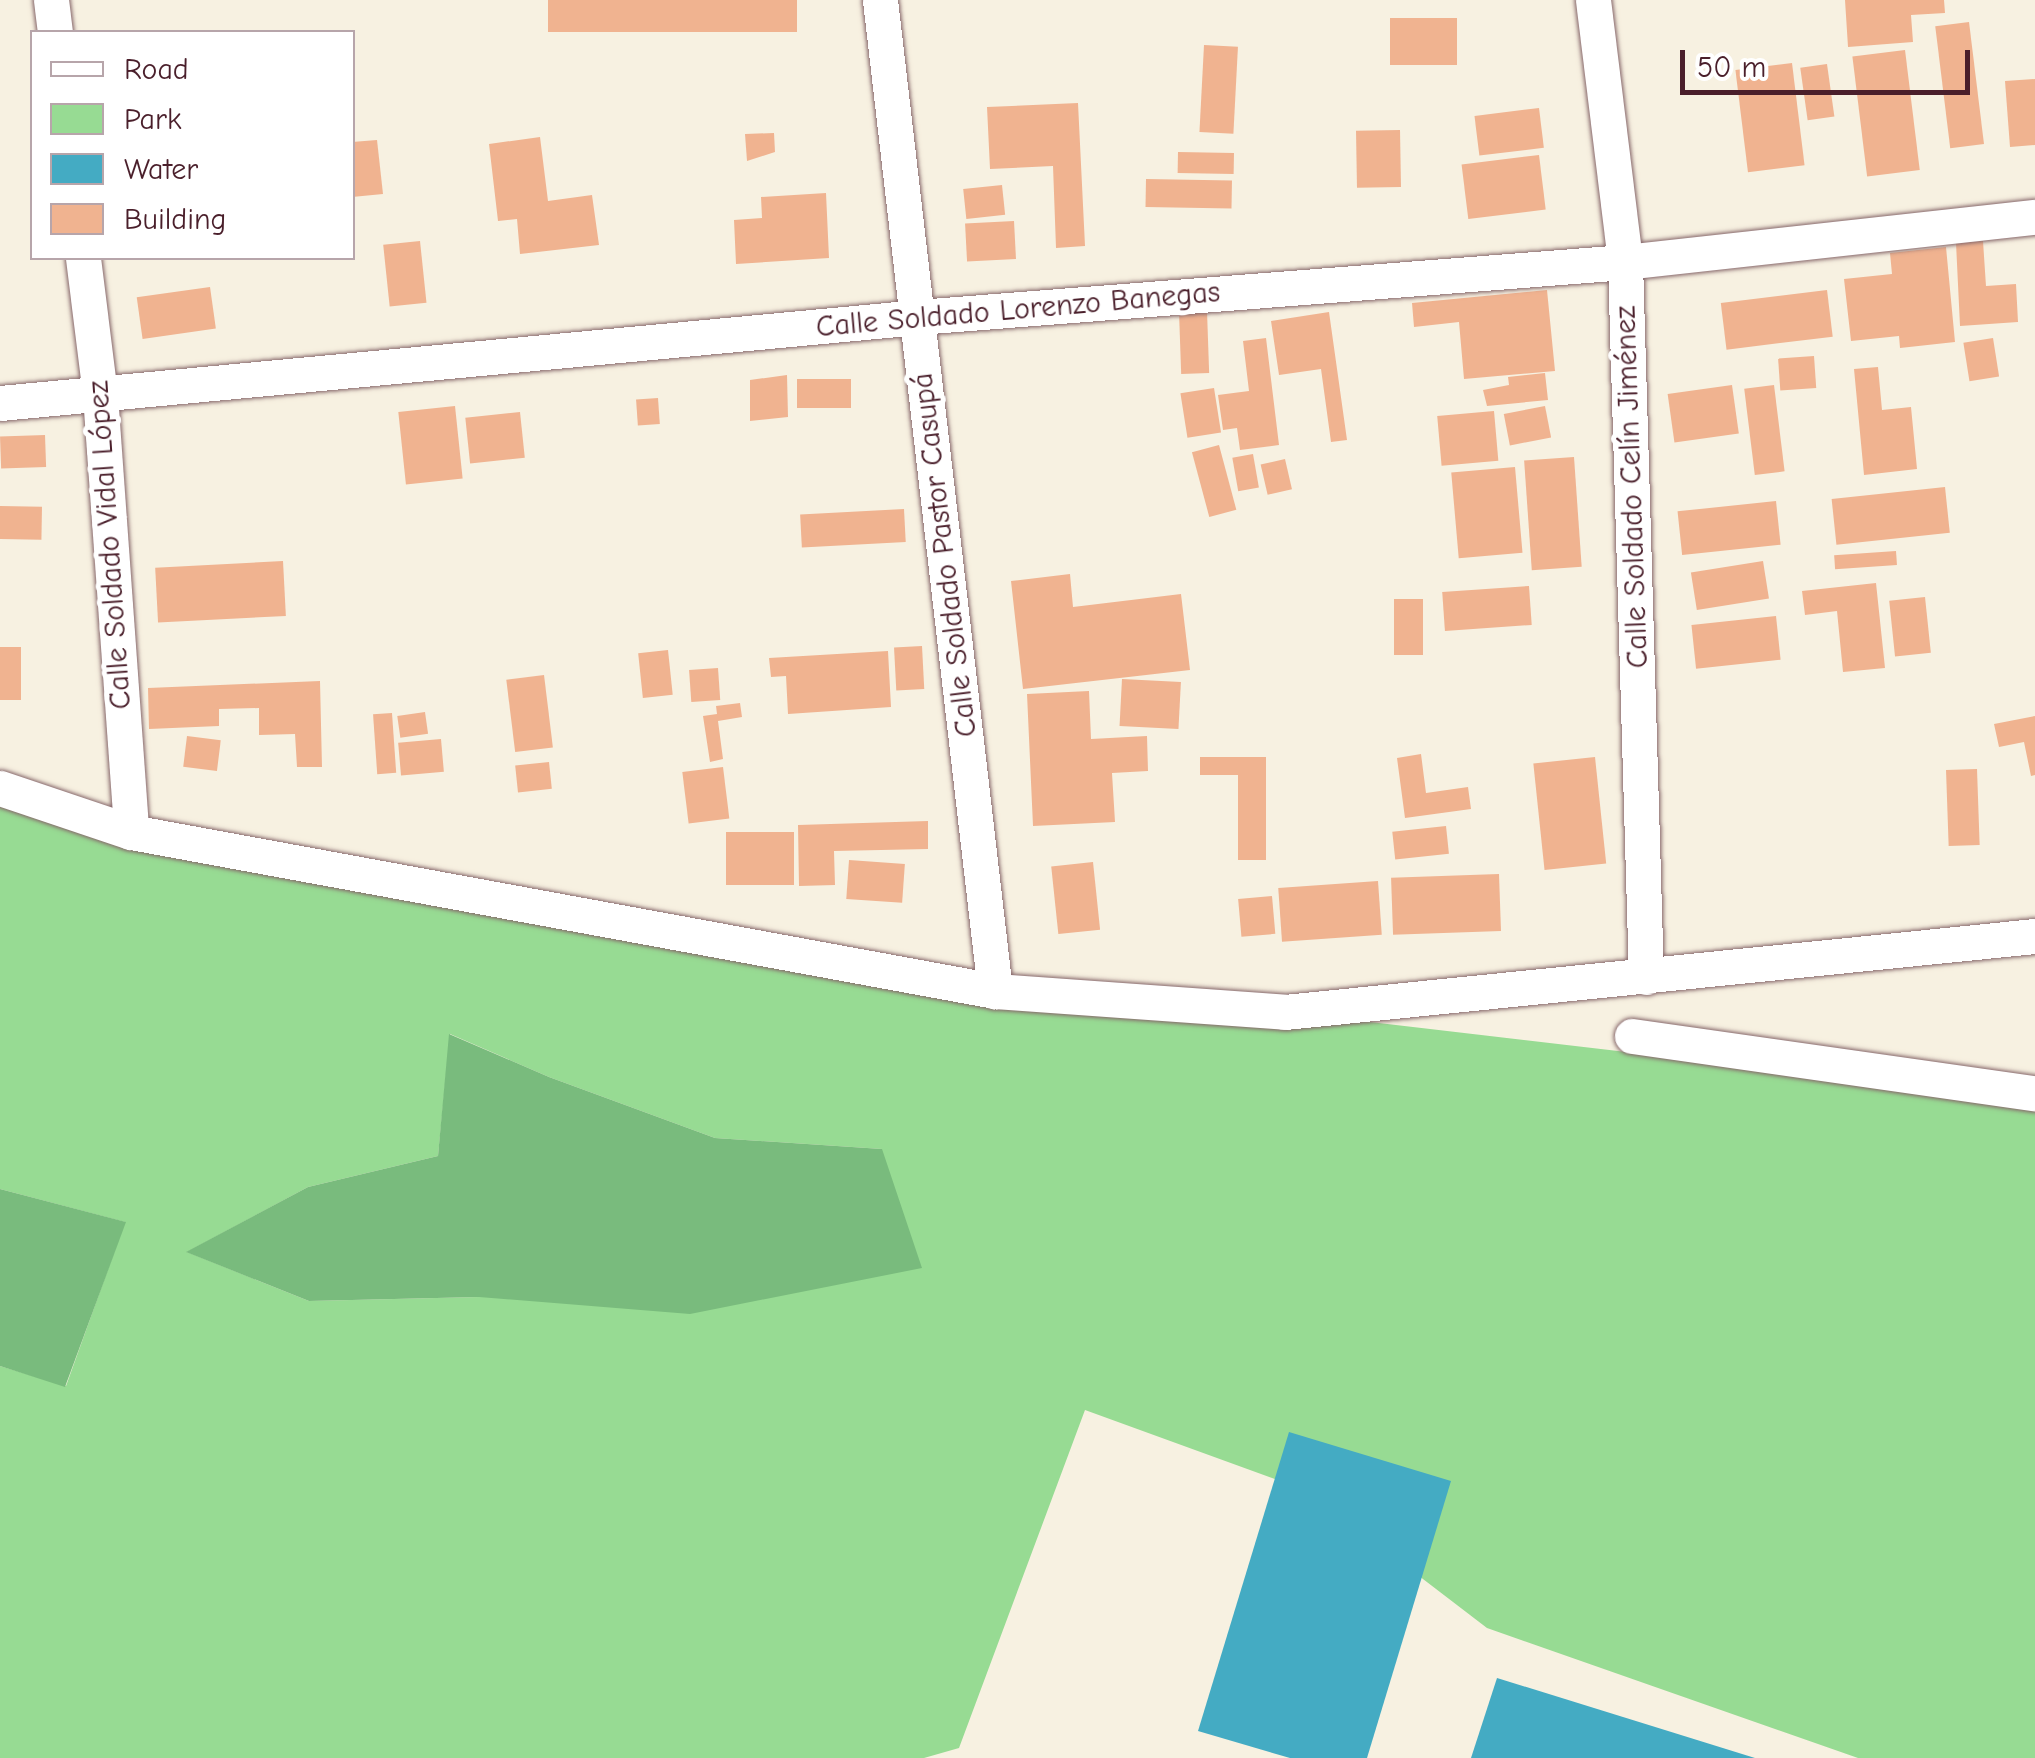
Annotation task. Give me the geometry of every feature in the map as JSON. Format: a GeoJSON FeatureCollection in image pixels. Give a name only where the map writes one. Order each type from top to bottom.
{"type":"FeatureCollection","features":[{"type":"Feature","properties":{"kind":"street"},"geometry":{"type":"LineString","coordinates":[[50,0],[54,30]]}},
{"type":"Feature","properties":{"kind":"street","name":"Calle Soldado Pastor Casupá"},"geometry":{"type":"LineString","coordinates":[[880,0],[995,991]]}},
{"type":"Feature","properties":{"kind":"street","name":"Calle Soldado Celín Jiménez"},"geometry":{"type":"LineString","coordinates":[[1592,0],[1625,262],[1646,977]]}},
{"type":"Feature","properties":{"kind":"street","name":"Calle Soldado Lorenzo Banegas"},"geometry":{"type":"LineString","coordinates":[[0,403],[918,317],[1625,262],[2035,217]]}},
{"type":"Feature","properties":{"kind":"street","name":"Calle Soldado Vidal López"},"geometry":{"type":"LineString","coordinates":[[83,260],[100,396],[131,832]]}},
{"type":"Feature","properties":{"kind":"street"},"geometry":{"type":"LineString","coordinates":[[0,788],[131,832],[995,991],[1285,1012],[2035,936]]}},
{"type":"Feature","properties":{"kind":"street"},"geometry":{"type":"LineString","coordinates":[[1632,1036],[2035,1093]]}},
{"type":"Feature","properties":{"kind":"green space"},"geometry":{"type":"Polygon","coordinates":[[[0,788],[995,991],[1285,1012],[2035,1100],[2035,1758],[1858,1758],[1487,1628],[1308,1491],[1085,1410],[959,1748],[924,1758],[0,1758],[0,1366],[66,1386],[125,1222],[0,1189],[0,788]],[[450,1034],[438,1156],[308,1187],[187,1252],[309,1301],[479,1297],[882,1149],[715,1138],[549,1077],[450,1034]]]}},
{"type":"Feature","properties":{"kind":"green space"},"geometry":{"type":"Polygon","coordinates":[[[449,1034],[549,1077],[715,1138],[882,1149],[922,1268],[690,1314],[479,1297],[309,1301],[186,1252],[308,1187],[438,1156],[449,1034]]]}},
{"type":"Feature","properties":{"kind":"green space"},"geometry":{"type":"Polygon","coordinates":[[[0,1189],[126,1222],[65,1387],[0,1366],[0,1189]]]}},
{"type":"Feature","properties":{"kind":"water"},"geometry":{"type":"Polygon","coordinates":[[[1289,1432],[1451,1481],[1367,1758],[1290,1758],[1198,1731],[1289,1432]]]}},
{"type":"Feature","properties":{"kind":"water"},"geometry":{"type":"Polygon","coordinates":[[[1497,1678],[1755,1758],[1471,1758],[1497,1678]]]}},
{"type":"Feature","properties":{"kind":"building"},"geometry":{"type":"Polygon","coordinates":[[[548,0],[797,0],[797,32],[548,32],[548,0]]]}},
{"type":"Feature","properties":{"kind":"building"},"geometry":{"type":"Polygon","coordinates":[[[1845,0],[1944,0],[1945,13],[1911,15],[1913,42],[1848,47],[1845,0]]]}},
{"type":"Feature","properties":{"kind":"building"},"geometry":{"type":"Polygon","coordinates":[[[1390,18],[1457,18],[1457,65],[1390,65],[1390,18]]]}},
{"type":"Feature","properties":{"kind":"building"},"geometry":{"type":"Polygon","coordinates":[[[1969,22],[1984,144],[1950,148],[1935,26],[1969,22]]]}},
{"type":"Feature","properties":{"kind":"building"},"geometry":{"type":"Polygon","coordinates":[[[1204,45],[1238,47],[1233,134],[1199,132],[1204,45]]]}},
{"type":"Feature","properties":{"kind":"building"},"geometry":{"type":"Polygon","coordinates":[[[1905,50],[1920,170],[1867,177],[1852,56],[1905,50]]]}},
{"type":"Feature","properties":{"kind":"building"},"geometry":{"type":"Polygon","coordinates":[[[1792,63],[1805,165],[1748,172],[1735,70],[1792,63]]]}},
{"type":"Feature","properties":{"kind":"building"},"geometry":{"type":"Polygon","coordinates":[[[1827,64],[1834,116],[1808,120],[1800,68],[1827,64]]]}},
{"type":"Feature","properties":{"kind":"building"},"geometry":{"type":"Polygon","coordinates":[[[2035,79],[2035,145],[2010,147],[2005,81],[2035,79]]]}},
{"type":"Feature","properties":{"kind":"building"},"geometry":{"type":"Polygon","coordinates":[[[1078,103],[1085,246],[1056,248],[1053,166],[990,169],[987,107],[1078,103]]]}},
{"type":"Feature","properties":{"kind":"building"},"geometry":{"type":"Polygon","coordinates":[[[1539,108],[1544,148],[1479,156],[1474,116],[1539,108]]]}},
{"type":"Feature","properties":{"kind":"building"},"geometry":{"type":"Polygon","coordinates":[[[1400,130],[1401,187],[1357,188],[1356,131],[1400,130]]]}},
{"type":"Feature","properties":{"kind":"building"},"geometry":{"type":"Polygon","coordinates":[[[774,133],[775,152],[747,161],[745,134],[774,133]]]}},
{"type":"Feature","properties":{"kind":"building"},"geometry":{"type":"Polygon","coordinates":[[[540,137],[548,201],[592,195],[599,245],[520,254],[517,219],[498,221],[489,144],[540,137]]]}},
{"type":"Feature","properties":{"kind":"building"},"geometry":{"type":"Polygon","coordinates":[[[377,140],[383,194],[355,197],[355,142],[377,140]]]}},
{"type":"Feature","properties":{"kind":"building"},"geometry":{"type":"Polygon","coordinates":[[[1178,152],[1234,153],[1234,174],[1178,173],[1178,152]]]}},
{"type":"Feature","properties":{"kind":"building"},"geometry":{"type":"Polygon","coordinates":[[[1539,155],[1546,210],[1468,219],[1462,165],[1539,155]]]}},
{"type":"Feature","properties":{"kind":"building"},"geometry":{"type":"Polygon","coordinates":[[[1146,179],[1232,181],[1231,208],[1146,207],[1146,179]]]}},
{"type":"Feature","properties":{"kind":"building"},"geometry":{"type":"Polygon","coordinates":[[[1002,185],[1005,215],[966,219],[963,189],[1002,185]]]}},
{"type":"Feature","properties":{"kind":"building"},"geometry":{"type":"Polygon","coordinates":[[[826,193],[829,258],[736,264],[734,220],[762,218],[761,197],[826,193]]]}},
{"type":"Feature","properties":{"kind":"building"},"geometry":{"type":"Polygon","coordinates":[[[1014,221],[1016,259],[967,262],[965,224],[1014,221]]]}},
{"type":"Feature","properties":{"kind":"building"},"geometry":{"type":"Polygon","coordinates":[[[420,241],[426,303],[390,307],[383,245],[420,241]]]}},
{"type":"Feature","properties":{"kind":"building"},"geometry":{"type":"Polygon","coordinates":[[[1983,241],[1986,286],[2016,284],[2018,322],[1960,326],[1956,243],[1983,241]]]}},
{"type":"Feature","properties":{"kind":"building"},"geometry":{"type":"Polygon","coordinates":[[[1946,247],[1955,342],[1900,348],[1899,336],[1851,341],[1844,279],[1892,274],[1890,253],[1946,247]]]}},
{"type":"Feature","properties":{"kind":"building"},"geometry":{"type":"Polygon","coordinates":[[[210,287],[216,329],[143,339],[137,297],[210,287]]]}},
{"type":"Feature","properties":{"kind":"building"},"geometry":{"type":"Polygon","coordinates":[[[1547,290],[1555,371],[1464,379],[1459,322],[1414,327],[1412,303],[1547,290]]]}},
{"type":"Feature","properties":{"kind":"building"},"geometry":{"type":"Polygon","coordinates":[[[1827,290],[1833,337],[1727,350],[1721,303],[1827,290]]]}},
{"type":"Feature","properties":{"kind":"building"},"geometry":{"type":"Polygon","coordinates":[[[1207,311],[1209,373],[1181,374],[1179,312],[1207,311]]]}},
{"type":"Feature","properties":{"kind":"building"},"geometry":{"type":"Polygon","coordinates":[[[1329,312],[1347,440],[1331,442],[1321,369],[1279,375],[1271,321],[1329,312]]]}},
{"type":"Feature","properties":{"kind":"building"},"geometry":{"type":"Polygon","coordinates":[[[1266,338],[1279,445],[1240,450],[1237,428],[1223,430],[1218,395],[1249,391],[1243,341],[1266,338]]]}},
{"type":"Feature","properties":{"kind":"building"},"geometry":{"type":"Polygon","coordinates":[[[1993,338],[1999,377],[1969,381],[1963,343],[1993,338]]]}},
{"type":"Feature","properties":{"kind":"building"},"geometry":{"type":"Polygon","coordinates":[[[1814,356],[1816,388],[1780,390],[1778,359],[1814,356]]]}},
{"type":"Feature","properties":{"kind":"building"},"geometry":{"type":"Polygon","coordinates":[[[1878,367],[1882,410],[1911,407],[1917,469],[1864,475],[1854,369],[1878,367]]]}},
{"type":"Feature","properties":{"kind":"building"},"geometry":{"type":"Polygon","coordinates":[[[1545,373],[1548,400],[1487,406],[1483,390],[1509,385],[1508,377],[1545,373]]]}},
{"type":"Feature","properties":{"kind":"building"},"geometry":{"type":"Polygon","coordinates":[[[787,375],[788,417],[750,421],[750,380],[787,375]]]}},
{"type":"Feature","properties":{"kind":"building"},"geometry":{"type":"Polygon","coordinates":[[[797,379],[851,379],[851,408],[797,408],[797,379]]]}},
{"type":"Feature","properties":{"kind":"building"},"geometry":{"type":"Polygon","coordinates":[[[1732,385],[1739,434],[1674,443],[1668,394],[1732,385]]]}},
{"type":"Feature","properties":{"kind":"building"},"geometry":{"type":"Polygon","coordinates":[[[1774,385],[1785,471],[1755,475],[1744,389],[1774,385]]]}},
{"type":"Feature","properties":{"kind":"building"},"geometry":{"type":"Polygon","coordinates":[[[1214,388],[1221,432],[1187,438],[1180,393],[1214,388]]]}},
{"type":"Feature","properties":{"kind":"building"},"geometry":{"type":"Polygon","coordinates":[[[658,398],[660,424],[638,425],[636,400],[658,398]]]}},
{"type":"Feature","properties":{"kind":"building"},"geometry":{"type":"Polygon","coordinates":[[[455,406],[463,479],[406,485],[398,412],[455,406]]]}},
{"type":"Feature","properties":{"kind":"building"},"geometry":{"type":"Polygon","coordinates":[[[1545,406],[1551,437],[1510,445],[1504,414],[1545,406]]]}},
{"type":"Feature","properties":{"kind":"building"},"geometry":{"type":"Polygon","coordinates":[[[1494,411],[1498,461],[1442,466],[1437,416],[1494,411]]]}},
{"type":"Feature","properties":{"kind":"building"},"geometry":{"type":"Polygon","coordinates":[[[520,412],[525,458],[470,463],[465,418],[520,412]]]}},
{"type":"Feature","properties":{"kind":"building"},"geometry":{"type":"Polygon","coordinates":[[[45,435],[46,467],[1,469],[0,437],[45,435]]]}},
{"type":"Feature","properties":{"kind":"building"},"geometry":{"type":"Polygon","coordinates":[[[1219,445],[1236,510],[1209,517],[1192,452],[1219,445]]]}},
{"type":"Feature","properties":{"kind":"building"},"geometry":{"type":"Polygon","coordinates":[[[1253,454],[1259,487],[1238,491],[1232,458],[1253,454]]]}},
{"type":"Feature","properties":{"kind":"building"},"geometry":{"type":"Polygon","coordinates":[[[1574,457],[1582,567],[1532,570],[1524,460],[1574,457]]]}},
{"type":"Feature","properties":{"kind":"building"},"geometry":{"type":"Polygon","coordinates":[[[1285,459],[1292,489],[1268,495],[1261,465],[1285,459]]]}},
{"type":"Feature","properties":{"kind":"building"},"geometry":{"type":"Polygon","coordinates":[[[1515,467],[1522,553],[1459,558],[1451,473],[1515,467]]]}},
{"type":"Feature","properties":{"kind":"building"},"geometry":{"type":"Polygon","coordinates":[[[1945,487],[1950,533],[1836,545],[1832,499],[1945,487]]]}},
{"type":"Feature","properties":{"kind":"building"},"geometry":{"type":"Polygon","coordinates":[[[1776,501],[1781,545],[1682,555],[1678,511],[1776,501]]]}},
{"type":"Feature","properties":{"kind":"building"},"geometry":{"type":"Polygon","coordinates":[[[0,506],[42,507],[41,540],[0,539],[0,506]]]}},
{"type":"Feature","properties":{"kind":"building"},"geometry":{"type":"Polygon","coordinates":[[[904,509],[906,542],[802,547],[800,514],[904,509]]]}},
{"type":"Feature","properties":{"kind":"building"},"geometry":{"type":"Polygon","coordinates":[[[1896,551],[1897,565],[1835,569],[1834,555],[1896,551]]]}},
{"type":"Feature","properties":{"kind":"building"},"geometry":{"type":"Polygon","coordinates":[[[283,561],[286,616],[158,623],[155,568],[283,561]]]}},
{"type":"Feature","properties":{"kind":"building"},"geometry":{"type":"Polygon","coordinates":[[[1763,561],[1769,599],[1697,610],[1691,572],[1763,561]]]}},
{"type":"Feature","properties":{"kind":"building"},"geometry":{"type":"Polygon","coordinates":[[[1070,574],[1073,607],[1181,594],[1190,670],[1023,689],[1011,581],[1070,574]]]}},
{"type":"Feature","properties":{"kind":"building"},"geometry":{"type":"Polygon","coordinates":[[[1876,583],[1885,668],[1843,672],[1837,611],[1805,615],[1802,591],[1876,583]]]}},
{"type":"Feature","properties":{"kind":"building"},"geometry":{"type":"Polygon","coordinates":[[[1529,586],[1532,625],[1445,631],[1442,592],[1529,586]]]}},
{"type":"Feature","properties":{"kind":"building"},"geometry":{"type":"Polygon","coordinates":[[[1925,597],[1931,653],[1895,656],[1889,601],[1925,597]]]}},
{"type":"Feature","properties":{"kind":"building"},"geometry":{"type":"Polygon","coordinates":[[[1394,599],[1423,599],[1423,655],[1394,655],[1394,599]]]}},
{"type":"Feature","properties":{"kind":"building"},"geometry":{"type":"Polygon","coordinates":[[[1776,616],[1781,660],[1696,669],[1691,625],[1776,616]]]}},
{"type":"Feature","properties":{"kind":"building"},"geometry":{"type":"Polygon","coordinates":[[[922,646],[924,689],[896,690],[894,647],[922,646]]]}},
{"type":"Feature","properties":{"kind":"building"},"geometry":{"type":"Polygon","coordinates":[[[0,647],[21,647],[21,700],[0,700],[0,647]]]}},
{"type":"Feature","properties":{"kind":"building"},"geometry":{"type":"Polygon","coordinates":[[[668,650],[673,695],[643,698],[638,653],[668,650]]]}},
{"type":"Feature","properties":{"kind":"building"},"geometry":{"type":"Polygon","coordinates":[[[888,651],[891,707],[788,714],[786,676],[771,677],[769,658],[888,651]]]}},
{"type":"Feature","properties":{"kind":"building"},"geometry":{"type":"Polygon","coordinates":[[[718,668],[720,700],[691,702],[689,670],[718,668]]]}},
{"type":"Feature","properties":{"kind":"building"},"geometry":{"type":"Polygon","coordinates":[[[544,675],[553,747],[515,752],[506,680],[544,675]]]}},
{"type":"Feature","properties":{"kind":"building"},"geometry":{"type":"Polygon","coordinates":[[[1122,679],[1181,682],[1178,729],[1120,726],[1122,679]]]}},
{"type":"Feature","properties":{"kind":"building"},"geometry":{"type":"Polygon","coordinates":[[[320,681],[322,767],[297,767],[295,734],[259,735],[259,708],[219,709],[219,726],[149,729],[148,688],[320,681]]]}},
{"type":"Feature","properties":{"kind":"building"},"geometry":{"type":"Polygon","coordinates":[[[1089,691],[1091,739],[1147,736],[1148,771],[1112,773],[1115,822],[1033,826],[1027,694],[1089,691]]]}},
{"type":"Feature","properties":{"kind":"building"},"geometry":{"type":"Polygon","coordinates":[[[740,703],[742,717],[718,721],[723,759],[710,762],[703,716],[717,714],[716,706],[740,703]]]}},
{"type":"Feature","properties":{"kind":"building"},"geometry":{"type":"Polygon","coordinates":[[[425,712],[428,734],[400,738],[397,716],[425,712]]]}},
{"type":"Feature","properties":{"kind":"building"},"geometry":{"type":"Polygon","coordinates":[[[392,713],[396,773],[377,774],[373,714],[392,713]]]}},
{"type":"Feature","properties":{"kind":"building"},"geometry":{"type":"Polygon","coordinates":[[[2035,716],[2035,775],[2031,776],[2024,742],[1999,747],[1994,724],[2035,716]]]}},
{"type":"Feature","properties":{"kind":"building"},"geometry":{"type":"Polygon","coordinates":[[[187,736],[221,740],[217,771],[183,767],[187,736]]]}},
{"type":"Feature","properties":{"kind":"building"},"geometry":{"type":"Polygon","coordinates":[[[441,739],[444,772],[401,776],[398,743],[441,739]]]}},
{"type":"Feature","properties":{"kind":"building"},"geometry":{"type":"Polygon","coordinates":[[[1421,754],[1426,793],[1468,787],[1471,809],[1405,818],[1397,758],[1421,754]]]}},
{"type":"Feature","properties":{"kind":"building"},"geometry":{"type":"Polygon","coordinates":[[[1200,757],[1266,757],[1266,860],[1238,860],[1238,775],[1200,775],[1200,757]]]}},
{"type":"Feature","properties":{"kind":"building"},"geometry":{"type":"Polygon","coordinates":[[[1595,757],[1606,863],[1545,870],[1533,763],[1595,757]]]}},
{"type":"Feature","properties":{"kind":"building"},"geometry":{"type":"Polygon","coordinates":[[[549,762],[552,789],[518,792],[515,766],[549,762]]]}},
{"type":"Feature","properties":{"kind":"building"},"geometry":{"type":"Polygon","coordinates":[[[723,767],[729,819],[689,824],[682,772],[723,767]]]}},
{"type":"Feature","properties":{"kind":"building"},"geometry":{"type":"Polygon","coordinates":[[[1977,769],[1980,845],[1949,846],[1946,770],[1977,769]]]}},
{"type":"Feature","properties":{"kind":"building"},"geometry":{"type":"Polygon","coordinates":[[[928,821],[928,849],[834,851],[835,885],[799,886],[798,825],[928,821]]]}},
{"type":"Feature","properties":{"kind":"building"},"geometry":{"type":"Polygon","coordinates":[[[1446,826],[1449,854],[1395,859],[1392,832],[1446,826]]]}},
{"type":"Feature","properties":{"kind":"building"},"geometry":{"type":"Polygon","coordinates":[[[726,832],[794,832],[794,885],[726,885],[726,832]]]}},
{"type":"Feature","properties":{"kind":"building"},"geometry":{"type":"Polygon","coordinates":[[[849,860],[905,864],[902,903],[846,899],[849,860]]]}},
{"type":"Feature","properties":{"kind":"building"},"geometry":{"type":"Polygon","coordinates":[[[1093,862],[1100,930],[1058,934],[1051,866],[1093,862]]]}},
{"type":"Feature","properties":{"kind":"building"},"geometry":{"type":"Polygon","coordinates":[[[1499,874],[1501,931],[1393,935],[1391,878],[1499,874]]]}},
{"type":"Feature","properties":{"kind":"building"},"geometry":{"type":"Polygon","coordinates":[[[1378,881],[1382,935],[1282,942],[1278,888],[1378,881]]]}},
{"type":"Feature","properties":{"kind":"building"},"geometry":{"type":"Polygon","coordinates":[[[1272,896],[1275,934],[1241,937],[1238,899],[1272,896]]]}}]}
